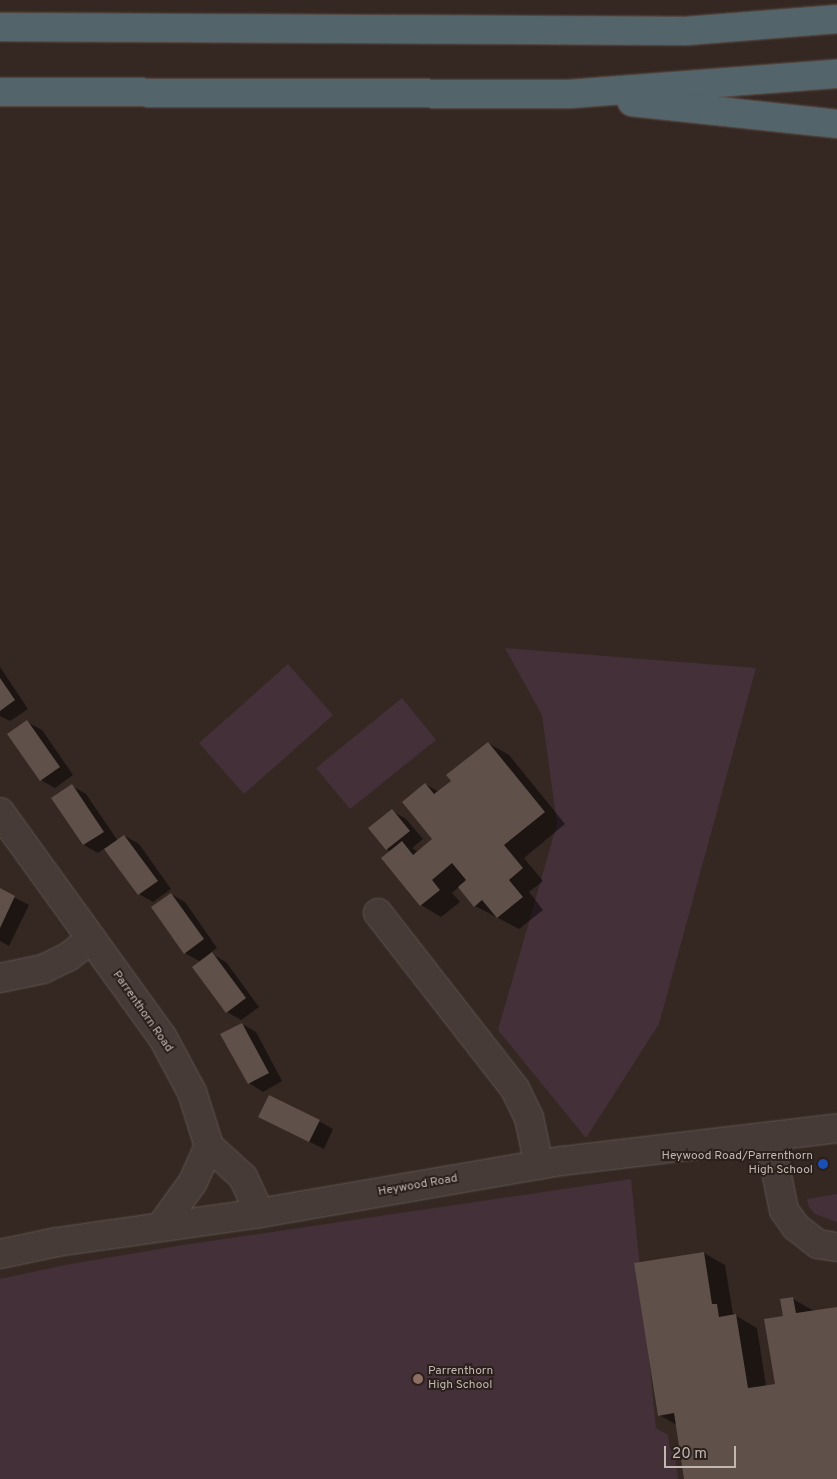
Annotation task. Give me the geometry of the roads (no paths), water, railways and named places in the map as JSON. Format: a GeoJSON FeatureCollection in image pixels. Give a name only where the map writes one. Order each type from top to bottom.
{"type":"FeatureCollection","features":[{"type":"Feature","properties":{"kind":"highway"},"geometry":{"type":"LineString","coordinates":[[0,28],[686,31],[837,19]]}},
{"type":"Feature","properties":{"kind":"highway"},"geometry":{"type":"LineString","coordinates":[[0,92],[569,94],[837,74]]}},
{"type":"Feature","properties":{"kind":"highway"},"geometry":{"type":"LineString","coordinates":[[569,94],[837,124]]}},
{"type":"Feature","properties":{"kind":"street","name":"Parrenthorn Road"},"geometry":{"type":"LineString","coordinates":[[0,812],[90,940],[163,1038],[192,1092],[209,1146]]}},
{"type":"Feature","properties":{"kind":"street"},"geometry":{"type":"LineString","coordinates":[[378,913],[516,1089],[529,1118],[539,1165]]}},
{"type":"Feature","properties":{"kind":"street"},"geometry":{"type":"LineString","coordinates":[[0,978],[44,969],[68,957],[90,940]]}},
{"type":"Feature","properties":{"kind":"street","name":"Heywood Road"},"geometry":{"type":"LineString","coordinates":[[0,1254],[57,1242],[260,1213],[539,1165],[837,1128]]}},
{"type":"Feature","properties":{"kind":"street"},"geometry":{"type":"LineString","coordinates":[[769,1137],[784,1210],[796,1227],[818,1244],[837,1247]]}},
{"type":"Feature","properties":{"kind":"street"},"geometry":{"type":"LineString","coordinates":[[161,1226],[194,1182],[209,1146],[243,1177],[260,1213]]}},
{"type":"Feature","properties":{"kind":"place","name":"Heywood Road/Parrenthorn High School"},"geometry":{"type":"Point","coordinates":[823,1164]}},
{"type":"Feature","properties":{"kind":"place","name":"Parrenthorn High School"},"geometry":{"type":"Point","coordinates":[418,1379]}}]}
